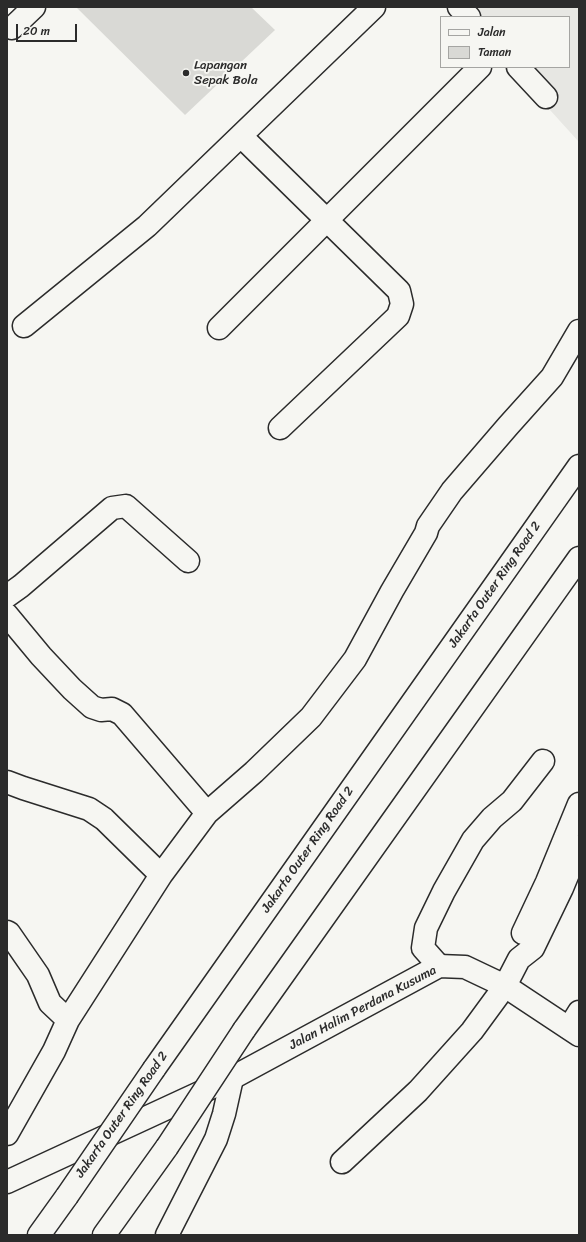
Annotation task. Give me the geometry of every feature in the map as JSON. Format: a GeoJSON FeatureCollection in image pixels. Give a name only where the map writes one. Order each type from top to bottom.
{"type":"FeatureCollection","features":[{"type":"Feature","properties":{"kind":"main road"},"geometry":{"type":"LineString","coordinates":[[12,28],[34,7]]}},
{"type":"Feature","properties":{"kind":"main road"},"geometry":{"type":"LineString","coordinates":[[24,326],[147,226],[374,7]]}},
{"type":"Feature","properties":{"kind":"main road"},"geometry":{"type":"LineString","coordinates":[[459,7],[468,16]]}},
{"type":"Feature","properties":{"kind":"main road"},"geometry":{"type":"LineString","coordinates":[[219,328],[479,68]]}},
{"type":"Feature","properties":{"kind":"main road"},"geometry":{"type":"LineString","coordinates":[[519,68],[546,97]]}},
{"type":"Feature","properties":{"kind":"main road"},"geometry":{"type":"LineString","coordinates":[[241,136],[399,291],[402,304],[398,316],[280,428]]}},
{"type":"Feature","properties":{"kind":"main road"},"geometry":{"type":"LineString","coordinates":[[7,1134],[54,1051],[68,1020],[161,875],[207,813],[254,772],[311,718],[355,659],[426,533],[428,526],[452,491],[552,377],[579,331]]}},
{"type":"Feature","properties":{"kind":"main road","name":"Jakarta Outer Ring Road 2"},"geometry":{"type":"LineString","coordinates":[[39,1235],[154,1069],[579,466]]}},
{"type":"Feature","properties":{"kind":"main road"},"geometry":{"type":"LineString","coordinates":[[7,596],[21,586],[112,508],[126,506],[188,561]]}},
{"type":"Feature","properties":{"kind":"main road"},"geometry":{"type":"LineString","coordinates":[[104,1235],[167,1147],[244,1030],[579,558]]}},
{"type":"Feature","properties":{"kind":"main road"},"geometry":{"type":"LineString","coordinates":[[7,615],[41,656],[72,689],[92,707],[101,710],[112,709],[122,714],[207,813]]}},
{"type":"Feature","properties":{"kind":"main road"},"geometry":{"type":"LineString","coordinates":[[439,966],[424,948],[426,928],[444,891],[473,840],[492,818],[512,800],[543,761]]}},
{"type":"Feature","properties":{"kind":"main road"},"geometry":{"type":"LineString","coordinates":[[7,782],[89,809],[104,819],[161,875]]}},
{"type":"Feature","properties":{"kind":"main road"},"geometry":{"type":"LineString","coordinates":[[342,1162],[418,1091],[472,1031],[505,986],[519,959],[520,941],[547,882],[579,804]]}},
{"type":"Feature","properties":{"kind":"main road"},"geometry":{"type":"LineString","coordinates":[[519,959],[533,948],[562,888],[579,847]]}},
{"type":"Feature","properties":{"kind":"main road"},"geometry":{"type":"LineString","coordinates":[[7,932],[38,975],[50,1003],[68,1020]]}},
{"type":"Feature","properties":{"kind":"main road","name":"Jalan Halim Perdana Kusuma"},"geometry":{"type":"LineString","coordinates":[[7,1182],[232,1078],[439,966],[465,967],[505,986],[576,1025]]}},
{"type":"Feature","properties":{"kind":"main road"},"geometry":{"type":"LineString","coordinates":[[167,1235],[216,1139],[224,1114],[232,1078]]}},
{"type":"Feature","properties":{"kind":"shaded area"},"geometry":{"type":"Polygon","coordinates":[[[456,7],[579,7],[579,142],[512,68],[570,68],[570,16],[464,16],[456,7]]]}},
{"type":"Feature","properties":{"kind":"green space","name":"Lapangan Sepak Bola"},"geometry":{"type":"Polygon","coordinates":[[[76,7],[251,7],[275,30],[185,115],[76,7]]]}},
{"type":"Feature","properties":{"kind":"place","name":"Lapangan Sepak Bola"},"geometry":{"type":"Point","coordinates":[186,73]}}]}
